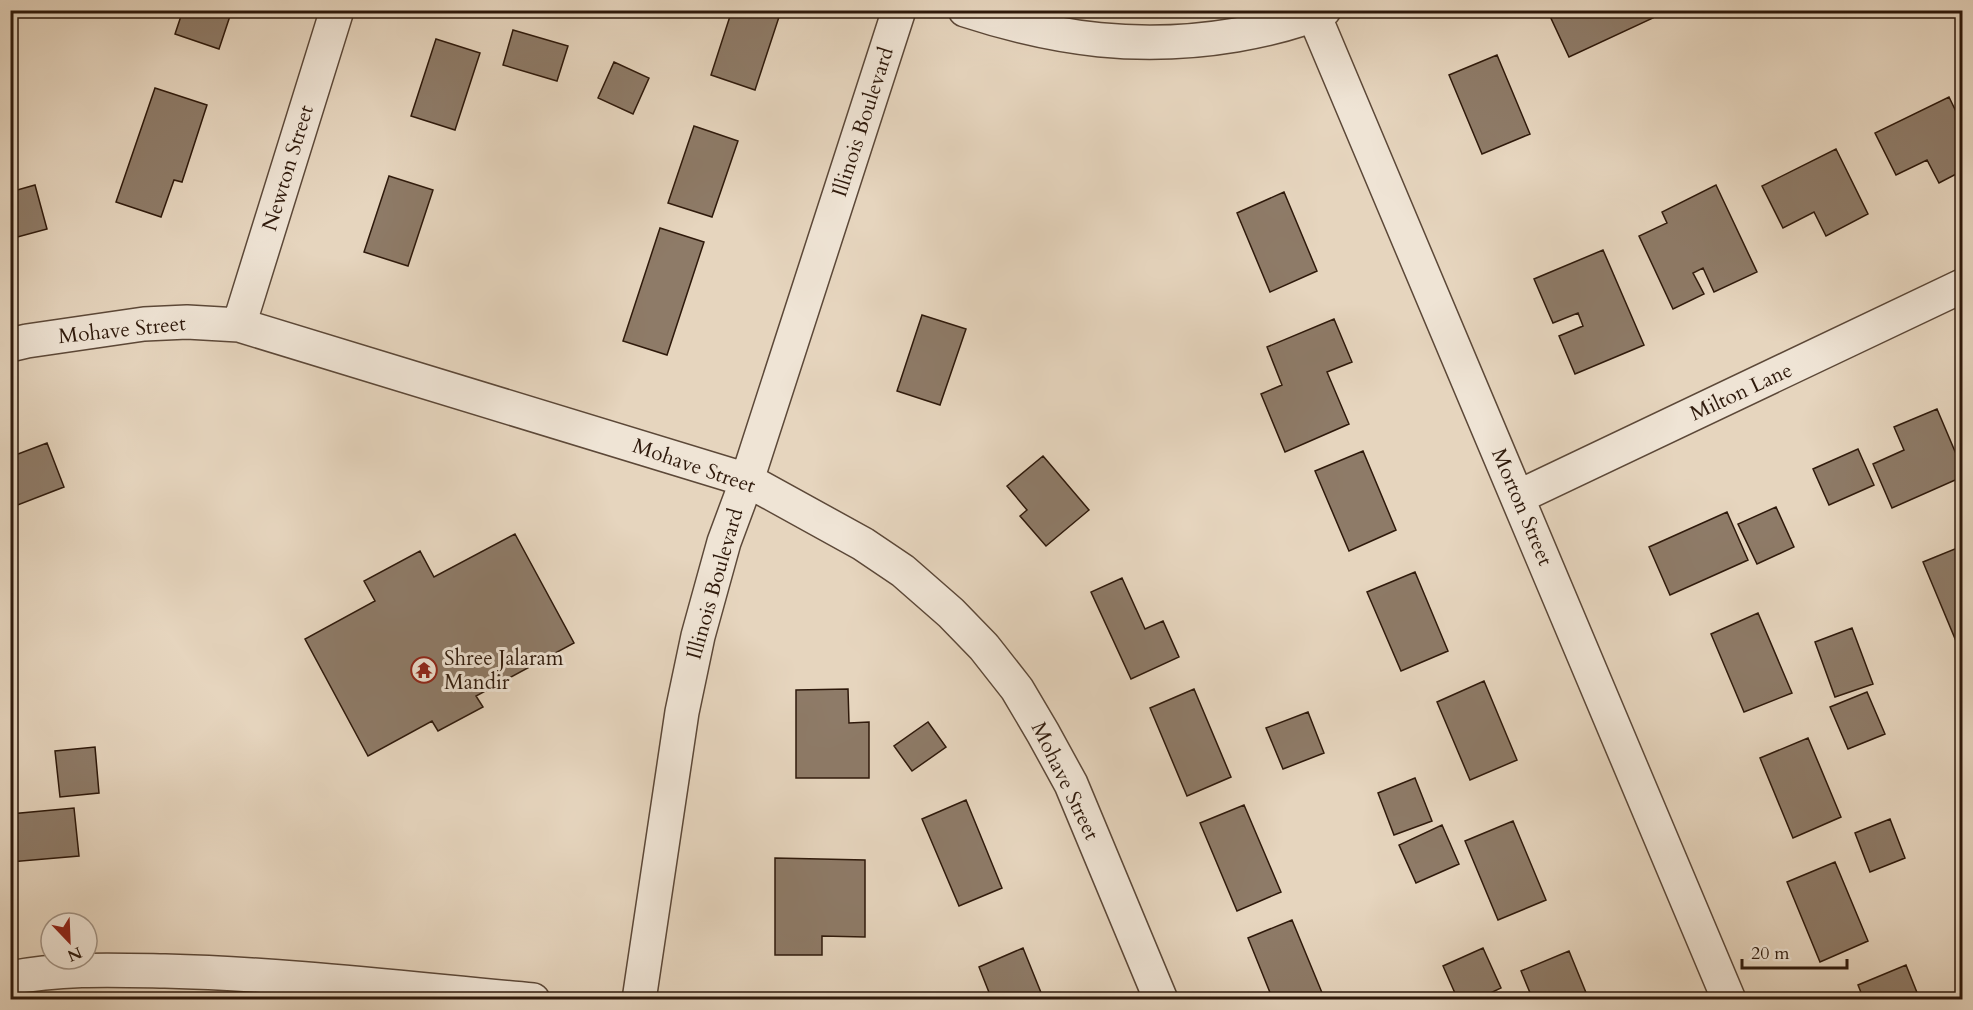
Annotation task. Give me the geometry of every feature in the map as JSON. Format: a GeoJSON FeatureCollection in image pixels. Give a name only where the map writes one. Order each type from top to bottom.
{"type":"FeatureCollection","features":[{"type":"Feature","properties":{"kind":"street","name":"Newton Street"},"geometry":{"type":"LineString","coordinates":[[239,325],[337,10]]}},
{"type":"Feature","properties":{"kind":"street","name":"Illinois Boulevard"},"geometry":{"type":"LineString","coordinates":[[639,999],[682,712],[695,647],[724,542],[747,480],[899,10]]}},
{"type":"Feature","properties":{"kind":"street"},"geometry":{"type":"LineString","coordinates":[[965,10],[1002,22],[1077,38],[1155,44],[1208,40],[1260,31],[1319,13]]}},
{"type":"Feature","properties":{"kind":"street","name":"Morton Street"},"geometry":{"type":"LineString","coordinates":[[1319,13],[1518,497],[1729,999]]}},
{"type":"Feature","properties":{"kind":"street","name":"Milton Lane"},"geometry":{"type":"LineString","coordinates":[[1518,497],[1962,286]]}},
{"type":"Feature","properties":{"kind":"street","name":"Mohave Street"},"geometry":{"type":"LineString","coordinates":[[10,345],[144,324],[187,322],[239,325],[747,480],[863,544],[903,571],[951,613],[984,647],[1017,689],[1071,784],[1161,999]]}},
{"type":"Feature","properties":{"kind":"street"},"geometry":{"type":"LineString","coordinates":[[10,978],[32,974],[108,969],[216,972],[533,999]]}},
{"type":"Feature","properties":{"kind":"building"},"geometry":{"type":"Polygon","coordinates":[[[183,10],[232,10],[219,49],[175,34],[183,10]]]}},
{"type":"Feature","properties":{"kind":"building"},"geometry":{"type":"Polygon","coordinates":[[[732,10],[771,10],[780,14],[755,90],[711,75],[732,10]]]}},
{"type":"Feature","properties":{"kind":"building"},"geometry":{"type":"Polygon","coordinates":[[[1557,10],[1649,10],[1653,18],[1569,57],[1549,14],[1557,10]]]}},
{"type":"Feature","properties":{"kind":"building"},"geometry":{"type":"Polygon","coordinates":[[[513,30],[568,46],[557,81],[503,65],[513,30]]]}},
{"type":"Feature","properties":{"kind":"building"},"geometry":{"type":"Polygon","coordinates":[[[436,39],[480,53],[455,130],[411,116],[436,39]]]}},
{"type":"Feature","properties":{"kind":"building"},"geometry":{"type":"Polygon","coordinates":[[[1497,55],[1530,134],[1482,154],[1449,75],[1497,55]]]}},
{"type":"Feature","properties":{"kind":"building"},"geometry":{"type":"Polygon","coordinates":[[[614,62],[649,78],[633,114],[598,98],[614,62]]]}},
{"type":"Feature","properties":{"kind":"building"},"geometry":{"type":"Polygon","coordinates":[[[155,88],[207,105],[182,182],[174,180],[161,217],[116,202],[155,88]]]}},
{"type":"Feature","properties":{"kind":"building"},"geometry":{"type":"Polygon","coordinates":[[[1949,97],[1962,124],[1962,171],[1939,183],[1927,160],[1896,175],[1875,133],[1949,97]]]}},
{"type":"Feature","properties":{"kind":"building"},"geometry":{"type":"Polygon","coordinates":[[[694,126],[738,141],[712,217],[668,203],[694,126]]]}},
{"type":"Feature","properties":{"kind":"building"},"geometry":{"type":"Polygon","coordinates":[[[1836,149],[1868,214],[1826,236],[1814,212],[1783,228],[1762,186],[1836,149]]]}},
{"type":"Feature","properties":{"kind":"building"},"geometry":{"type":"Polygon","coordinates":[[[389,176],[433,190],[408,266],[364,252],[389,176]]]}},
{"type":"Feature","properties":{"kind":"building"},"geometry":{"type":"Polygon","coordinates":[[[35,185],[47,229],[10,239],[10,192],[35,185]]]}},
{"type":"Feature","properties":{"kind":"building"},"geometry":{"type":"Polygon","coordinates":[[[1716,185],[1757,272],[1714,292],[1703,268],[1693,273],[1704,294],[1673,309],[1639,236],[1667,223],[1662,212],[1716,185]]]}},
{"type":"Feature","properties":{"kind":"building"},"geometry":{"type":"Polygon","coordinates":[[[1284,192],[1317,271],[1270,292],[1237,213],[1284,192]]]}},
{"type":"Feature","properties":{"kind":"building"},"geometry":{"type":"Polygon","coordinates":[[[660,228],[704,242],[667,355],[623,341],[660,228]]]}},
{"type":"Feature","properties":{"kind":"building"},"geometry":{"type":"Polygon","coordinates":[[[1603,250],[1644,345],[1575,374],[1559,336],[1583,326],[1578,313],[1553,323],[1534,279],[1603,250]]]}},
{"type":"Feature","properties":{"kind":"building"},"geometry":{"type":"Polygon","coordinates":[[[922,315],[966,329],[940,405],[897,391],[922,315]]]}},
{"type":"Feature","properties":{"kind":"building"},"geometry":{"type":"Polygon","coordinates":[[[1334,319],[1352,362],[1327,372],[1349,424],[1285,452],[1261,394],[1282,385],[1267,347],[1334,319]]]}},
{"type":"Feature","properties":{"kind":"building"},"geometry":{"type":"Polygon","coordinates":[[[1937,409],[1962,468],[1962,477],[1892,508],[1873,464],[1904,450],[1894,427],[1937,409]]]}},
{"type":"Feature","properties":{"kind":"building"},"geometry":{"type":"Polygon","coordinates":[[[47,443],[64,487],[10,508],[10,457],[47,443]]]}},
{"type":"Feature","properties":{"kind":"building"},"geometry":{"type":"Polygon","coordinates":[[[1858,449],[1874,485],[1829,505],[1813,469],[1858,449]]]}},
{"type":"Feature","properties":{"kind":"building"},"geometry":{"type":"Polygon","coordinates":[[[1363,451],[1396,530],[1349,551],[1315,471],[1363,451]]]}},
{"type":"Feature","properties":{"kind":"building"},"geometry":{"type":"Polygon","coordinates":[[[1043,456],[1089,510],[1046,546],[1020,516],[1027,510],[1007,486],[1043,456]]]}},
{"type":"Feature","properties":{"kind":"building"},"geometry":{"type":"Polygon","coordinates":[[[1776,507],[1794,547],[1757,564],[1738,524],[1776,507]]]}},
{"type":"Feature","properties":{"kind":"building"},"geometry":{"type":"Polygon","coordinates":[[[1727,512],[1748,560],[1670,595],[1649,547],[1727,512]]]}},
{"type":"Feature","properties":{"kind":"building","name":"Shree Jalaram Mandir"},"geometry":{"type":"Polygon","coordinates":[[[515,534],[574,643],[476,696],[483,707],[438,731],[432,721],[368,756],[305,639],[375,601],[364,581],[420,551],[434,577],[515,534]]]}},
{"type":"Feature","properties":{"kind":"building"},"geometry":{"type":"Polygon","coordinates":[[[1962,546],[1962,639],[1956,641],[1923,562],[1962,546]]]}},
{"type":"Feature","properties":{"kind":"building"},"geometry":{"type":"Polygon","coordinates":[[[1415,572],[1448,651],[1401,671],[1367,592],[1415,572]]]}},
{"type":"Feature","properties":{"kind":"building"},"geometry":{"type":"Polygon","coordinates":[[[1122,578],[1145,629],[1163,621],[1179,657],[1131,679],[1091,592],[1122,578]]]}},
{"type":"Feature","properties":{"kind":"building"},"geometry":{"type":"Polygon","coordinates":[[[1758,613],[1792,693],[1744,712],[1711,634],[1758,613]]]}},
{"type":"Feature","properties":{"kind":"building"},"geometry":{"type":"Polygon","coordinates":[[[1852,628],[1873,684],[1835,697],[1815,642],[1852,628]]]}},
{"type":"Feature","properties":{"kind":"building"},"geometry":{"type":"Polygon","coordinates":[[[1484,681],[1517,760],[1470,780],[1437,702],[1484,681]]]}},
{"type":"Feature","properties":{"kind":"building"},"geometry":{"type":"Polygon","coordinates":[[[848,689],[849,723],[869,722],[869,778],[796,778],[796,690],[848,689]]]}},
{"type":"Feature","properties":{"kind":"building"},"geometry":{"type":"Polygon","coordinates":[[[1194,689],[1231,777],[1187,796],[1150,708],[1194,689]]]}},
{"type":"Feature","properties":{"kind":"building"},"geometry":{"type":"Polygon","coordinates":[[[1867,692],[1885,734],[1848,749],[1830,707],[1867,692]]]}},
{"type":"Feature","properties":{"kind":"building"},"geometry":{"type":"Polygon","coordinates":[[[1308,712],[1324,753],[1283,769],[1266,728],[1308,712]]]}},
{"type":"Feature","properties":{"kind":"building"},"geometry":{"type":"Polygon","coordinates":[[[928,722],[946,747],[912,771],[894,746],[928,722]]]}},
{"type":"Feature","properties":{"kind":"building"},"geometry":{"type":"Polygon","coordinates":[[[1808,738],[1841,817],[1793,838],[1760,758],[1808,738]]]}},
{"type":"Feature","properties":{"kind":"building"},"geometry":{"type":"Polygon","coordinates":[[[95,747],[99,793],[60,797],[55,751],[95,747]]]}},
{"type":"Feature","properties":{"kind":"building"},"geometry":{"type":"Polygon","coordinates":[[[1415,778],[1432,821],[1394,835],[1378,793],[1415,778]]]}},
{"type":"Feature","properties":{"kind":"building"},"geometry":{"type":"Polygon","coordinates":[[[966,800],[1002,888],[959,906],[922,819],[966,800]]]}},
{"type":"Feature","properties":{"kind":"building"},"geometry":{"type":"Polygon","coordinates":[[[1244,805],[1281,892],[1237,911],[1200,823],[1244,805]]]}},
{"type":"Feature","properties":{"kind":"building"},"geometry":{"type":"Polygon","coordinates":[[[74,808],[79,856],[10,862],[10,814],[74,808]]]}},
{"type":"Feature","properties":{"kind":"building"},"geometry":{"type":"Polygon","coordinates":[[[1890,819],[1905,858],[1870,872],[1855,833],[1890,819]]]}},
{"type":"Feature","properties":{"kind":"building"},"geometry":{"type":"Polygon","coordinates":[[[1513,821],[1546,900],[1498,920],[1465,841],[1513,821]]]}},
{"type":"Feature","properties":{"kind":"building"},"geometry":{"type":"Polygon","coordinates":[[[1442,825],[1459,864],[1416,883],[1399,845],[1442,825]]]}},
{"type":"Feature","properties":{"kind":"building"},"geometry":{"type":"Polygon","coordinates":[[[775,858],[865,860],[865,937],[822,936],[822,955],[775,955],[775,858]]]}},
{"type":"Feature","properties":{"kind":"building"},"geometry":{"type":"Polygon","coordinates":[[[1835,862],[1868,941],[1820,962],[1787,882],[1835,862]]]}},
{"type":"Feature","properties":{"kind":"building"},"geometry":{"type":"Polygon","coordinates":[[[1292,920],[1325,1000],[1273,1000],[1248,938],[1292,920]]]}},
{"type":"Feature","properties":{"kind":"building"},"geometry":{"type":"Polygon","coordinates":[[[1023,948],[1044,1000],[992,1000],[979,967],[1023,948]]]}},
{"type":"Feature","properties":{"kind":"building"},"geometry":{"type":"Polygon","coordinates":[[[1483,948],[1501,988],[1476,1000],[1458,1000],[1443,966],[1483,948]]]}},
{"type":"Feature","properties":{"kind":"building"},"geometry":{"type":"Polygon","coordinates":[[[1569,951],[1589,1000],[1533,1000],[1521,971],[1569,951]]]}},
{"type":"Feature","properties":{"kind":"building"},"geometry":{"type":"Polygon","coordinates":[[[1906,965],[1920,1000],[1864,1000],[1858,985],[1906,965]]]}},
{"type":"Feature","properties":{"kind":"building"},"geometry":{"type":"Polygon","coordinates":[[[762,995],[813,997],[813,1000],[762,1000],[762,995]]]}},
{"type":"Feature","properties":{"kind":"place","name":"Shree Jalaram Mandir"},"geometry":{"type":"Point","coordinates":[424,670]}}]}
